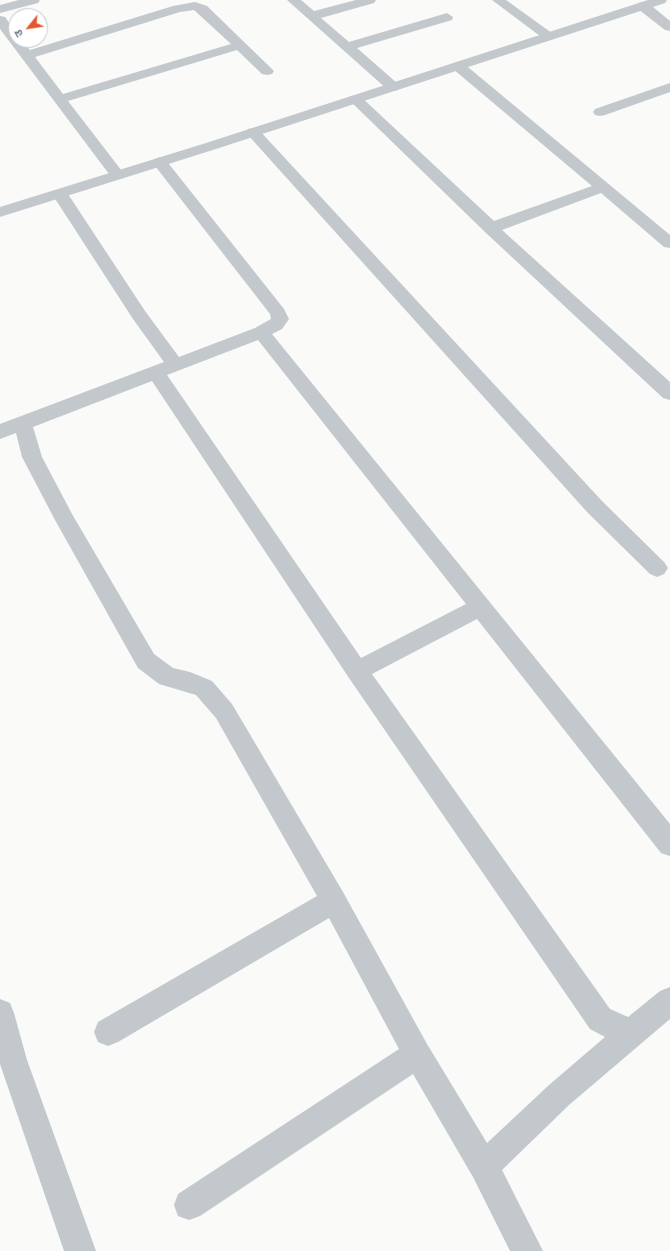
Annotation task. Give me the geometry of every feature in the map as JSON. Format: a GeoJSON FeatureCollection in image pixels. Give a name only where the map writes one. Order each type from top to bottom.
{"type":"FeatureCollection","features":[{"type":"Feature","properties":{"kind":"street"},"geometry":{"type":"LineString","coordinates":[[0,9],[34,0]]}},
{"type":"Feature","properties":{"kind":"street"},"geometry":{"type":"LineString","coordinates":[[293,0],[393,87]]}},
{"type":"Feature","properties":{"kind":"street"},"geometry":{"type":"LineString","coordinates":[[312,16],[370,0]]}},
{"type":"Feature","properties":{"kind":"street"},"geometry":{"type":"LineString","coordinates":[[0,212],[160,162],[661,0]]}},
{"type":"Feature","properties":{"kind":"street"},"geometry":{"type":"LineString","coordinates":[[502,1],[549,36]]}},
{"type":"Feature","properties":{"kind":"street"},"geometry":{"type":"LineString","coordinates":[[28,55],[178,9],[195,6],[202,9],[267,71]]}},
{"type":"Feature","properties":{"kind":"street"},"geometry":{"type":"LineString","coordinates":[[643,6],[670,27]]}},
{"type":"Feature","properties":{"kind":"street"},"geometry":{"type":"LineString","coordinates":[[347,47],[447,17]]}},
{"type":"Feature","properties":{"kind":"street"},"geometry":{"type":"LineString","coordinates":[[0,20],[28,55],[117,175]]}},
{"type":"Feature","properties":{"kind":"street"},"geometry":{"type":"LineString","coordinates":[[60,99],[240,45]]}},
{"type":"Feature","properties":{"kind":"street"},"geometry":{"type":"LineString","coordinates":[[458,66],[670,242]]}},
{"type":"Feature","properties":{"kind":"street"},"geometry":{"type":"LineString","coordinates":[[600,112],[670,87]]}},
{"type":"Feature","properties":{"kind":"street"},"geometry":{"type":"LineString","coordinates":[[355,99],[491,228],[670,393]]}},
{"type":"Feature","properties":{"kind":"street"},"geometry":{"type":"LineString","coordinates":[[253,132],[595,507],[657,568]]}},
{"type":"Feature","properties":{"kind":"street"},"geometry":{"type":"LineString","coordinates":[[0,432],[261,332],[276,325],[280,319],[278,313],[160,162]]}},
{"type":"Feature","properties":{"kind":"street"},"geometry":{"type":"LineString","coordinates":[[491,228],[603,187]]}},
{"type":"Feature","properties":{"kind":"street"},"geometry":{"type":"LineString","coordinates":[[60,194],[139,315],[175,365]]}},
{"type":"Feature","properties":{"kind":"street"},"geometry":{"type":"LineString","coordinates":[[261,332],[670,844]]}},
{"type":"Feature","properties":{"kind":"street"},"geometry":{"type":"LineString","coordinates":[[156,372],[357,671],[600,1019],[616,1028],[632,1032]]}},
{"type":"Feature","properties":{"kind":"street"},"geometry":{"type":"LineString","coordinates":[[23,423],[32,457],[65,520],[146,661],[167,677],[190,682],[204,688],[224,711],[334,901],[417,1054],[484,1166],[527,1251]]}},
{"type":"Feature","properties":{"kind":"street"},"geometry":{"type":"LineString","coordinates":[[357,671],[480,607]]}},
{"type":"Feature","properties":{"kind":"street"},"geometry":{"type":"LineString","coordinates":[[108,1032],[334,901]]}},
{"type":"Feature","properties":{"kind":"street"},"geometry":{"type":"LineString","coordinates":[[484,1166],[559,1095],[670,1001]]}},
{"type":"Feature","properties":{"kind":"street"},"geometry":{"type":"LineString","coordinates":[[0,1012],[13,1060],[80,1251]]}},
{"type":"Feature","properties":{"kind":"street"},"geometry":{"type":"LineString","coordinates":[[189,1205],[417,1054]]}}]}
